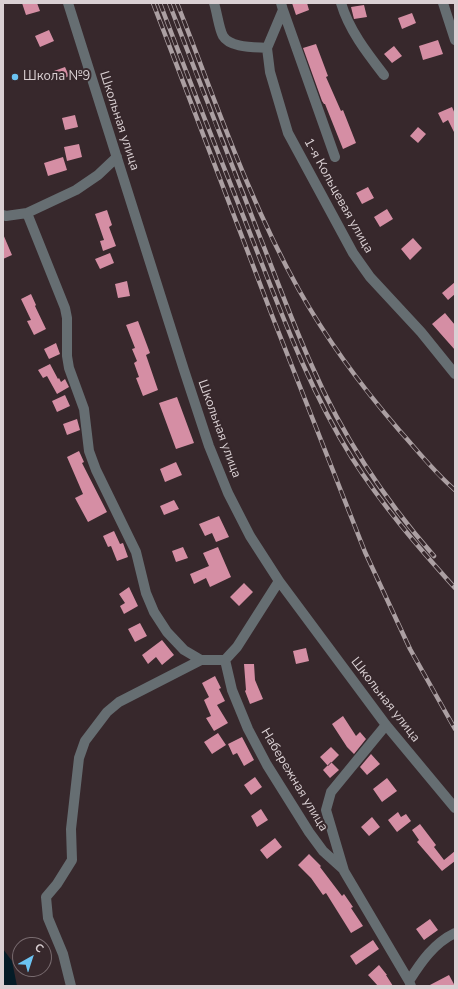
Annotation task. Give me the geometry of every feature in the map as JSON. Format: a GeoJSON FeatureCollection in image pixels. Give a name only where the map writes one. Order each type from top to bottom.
{"type":"FeatureCollection","features":[{"type":"Feature","properties":{"kind":"street","name":"Школьная улица"},"geometry":{"type":"LineString","coordinates":[[68,3],[209,446],[228,493],[250,536],[279,581],[386,725],[455,808]]}},
{"type":"Feature","properties":{"kind":"street"},"geometry":{"type":"LineString","coordinates":[[214,3],[223,37],[230,43],[243,47],[267,48]]}},
{"type":"Feature","properties":{"kind":"street"},"geometry":{"type":"LineString","coordinates":[[341,3],[345,16],[362,47],[384,75]]}},
{"type":"Feature","properties":{"kind":"street"},"geometry":{"type":"LineString","coordinates":[[443,3],[455,40]]}},
{"type":"Feature","properties":{"kind":"street"},"geometry":{"type":"LineString","coordinates":[[282,7],[335,156]]}},
{"type":"Feature","properties":{"kind":"street","name":"1-я Кольцевая улица"},"geometry":{"type":"LineString","coordinates":[[282,7],[267,48],[270,72],[288,133],[353,253],[370,277],[411,321],[455,374]]}},
{"type":"Feature","properties":{"kind":"street"},"geometry":{"type":"LineString","coordinates":[[3,215],[6,216],[27,213],[76,190],[98,175],[117,158]]}},
{"type":"Feature","properties":{"kind":"street"},"geometry":{"type":"LineString","coordinates":[[27,213],[65,308],[69,368],[84,409],[89,451],[96,470],[136,552],[146,593],[154,612],[167,632],[184,650],[201,660]]}},
{"type":"Feature","properties":{"kind":"street"},"geometry":{"type":"LineString","coordinates":[[71,986],[63,954],[48,918],[46,897],[57,884],[72,860],[71,829],[79,758],[85,741],[107,712],[119,702],[201,660],[225,660],[237,647],[279,581]]}},
{"type":"Feature","properties":{"kind":"street","name":"Набережная улица"},"geometry":{"type":"LineString","coordinates":[[225,660],[232,690],[248,729],[267,765],[309,832],[323,851],[344,871]]}},
{"type":"Feature","properties":{"kind":"street","name":"Набережная улица"},"geometry":{"type":"LineString","coordinates":[[386,725],[332,792],[326,810],[344,871],[410,984]]}},
{"type":"Feature","properties":{"kind":"street","name":"Набережная улица"},"geometry":{"type":"LineString","coordinates":[[410,984],[425,957],[437,945],[455,933]]}},
{"type":"Feature","properties":{"kind":"water"},"geometry":{"type":"Polygon","coordinates":[[[3,949],[12,961],[12,977],[15,977],[17,986],[3,986],[3,949]]]}},
{"type":"Feature","properties":{"kind":"building"},"geometry":{"type":"Polygon","coordinates":[[[22,3],[37,3],[40,11],[26,15],[22,3]]]}},
{"type":"Feature","properties":{"kind":"building"},"geometry":{"type":"Polygon","coordinates":[[[292,3],[307,3],[309,10],[296,15],[292,3]]]}},
{"type":"Feature","properties":{"kind":"building"},"geometry":{"type":"Polygon","coordinates":[[[364,5],[367,17],[354,19],[351,7],[364,5]]]}},
{"type":"Feature","properties":{"kind":"building"},"geometry":{"type":"Polygon","coordinates":[[[412,13],[416,23],[402,29],[398,18],[412,13]]]}},
{"type":"Feature","properties":{"kind":"building"},"geometry":{"type":"Polygon","coordinates":[[[49,30],[54,41],[40,47],[35,36],[49,30]]]}},
{"type":"Feature","properties":{"kind":"building"},"geometry":{"type":"Polygon","coordinates":[[[438,40],[443,54],[423,60],[419,46],[438,40]]]}},
{"type":"Feature","properties":{"kind":"building"},"geometry":{"type":"Polygon","coordinates":[[[316,44],[328,76],[326,77],[341,111],[343,110],[356,143],[343,149],[325,104],[322,101],[303,48],[316,44]]]}},
{"type":"Feature","properties":{"kind":"building"},"geometry":{"type":"Polygon","coordinates":[[[394,46],[402,56],[392,63],[384,54],[394,46]]]}},
{"type":"Feature","properties":{"kind":"building"},"geometry":{"type":"Polygon","coordinates":[[[65,67],[69,76],[58,81],[54,71],[65,67]]]}},
{"type":"Feature","properties":{"kind":"building"},"geometry":{"type":"Polygon","coordinates":[[[452,107],[455,114],[455,134],[448,120],[443,123],[438,113],[452,107]]]}},
{"type":"Feature","properties":{"kind":"building"},"geometry":{"type":"Polygon","coordinates":[[[75,115],[78,127],[65,130],[62,118],[75,115]]]}},
{"type":"Feature","properties":{"kind":"building"},"geometry":{"type":"Polygon","coordinates":[[[418,127],[426,134],[418,143],[410,136],[418,127]]]}},
{"type":"Feature","properties":{"kind":"building"},"geometry":{"type":"Polygon","coordinates":[[[79,144],[82,157],[67,161],[64,147],[79,144]]]}},
{"type":"Feature","properties":{"kind":"building"},"geometry":{"type":"Polygon","coordinates":[[[63,157],[67,170],[48,176],[44,163],[63,157]]]}},
{"type":"Feature","properties":{"kind":"building"},"geometry":{"type":"Polygon","coordinates":[[[368,187],[374,198],[362,204],[356,193],[368,187]]]}},
{"type":"Feature","properties":{"kind":"building"},"geometry":{"type":"Polygon","coordinates":[[[387,209],[393,219],[380,227],[374,217],[387,209]]]}},
{"type":"Feature","properties":{"kind":"building"},"geometry":{"type":"Polygon","coordinates":[[[107,210],[112,225],[109,227],[116,246],[103,251],[100,241],[104,240],[95,214],[107,210]]]}},
{"type":"Feature","properties":{"kind":"building"},"geometry":{"type":"Polygon","coordinates":[[[3,234],[12,255],[3,259],[3,234]]]}},
{"type":"Feature","properties":{"kind":"building"},"geometry":{"type":"Polygon","coordinates":[[[413,238],[422,248],[410,260],[401,249],[413,238]]]}},
{"type":"Feature","properties":{"kind":"building"},"geometry":{"type":"Polygon","coordinates":[[[110,253],[114,263],[100,269],[95,259],[110,253]]]}},
{"type":"Feature","properties":{"kind":"building"},"geometry":{"type":"Polygon","coordinates":[[[127,281],[130,296],[118,298],[115,284],[127,281]]]}},
{"type":"Feature","properties":{"kind":"building"},"geometry":{"type":"Polygon","coordinates":[[[455,282],[455,294],[448,300],[442,293],[455,282]]]}},
{"type":"Feature","properties":{"kind":"building"},"geometry":{"type":"Polygon","coordinates":[[[31,294],[46,329],[34,335],[27,321],[31,320],[21,299],[31,294]]]}},
{"type":"Feature","properties":{"kind":"building"},"geometry":{"type":"Polygon","coordinates":[[[445,313],[455,325],[455,350],[432,324],[445,313]]]}},
{"type":"Feature","properties":{"kind":"building"},"geometry":{"type":"Polygon","coordinates":[[[138,321],[150,353],[146,355],[158,390],[143,396],[136,378],[139,377],[134,363],[137,361],[132,349],[135,348],[126,325],[138,321]]]}},
{"type":"Feature","properties":{"kind":"building"},"geometry":{"type":"Polygon","coordinates":[[[56,343],[60,354],[49,359],[44,349],[56,343]]]}},
{"type":"Feature","properties":{"kind":"building"},"geometry":{"type":"Polygon","coordinates":[[[50,364],[58,379],[59,378],[61,382],[65,379],[69,387],[57,394],[47,376],[43,378],[38,370],[50,364]]]}},
{"type":"Feature","properties":{"kind":"building"},"geometry":{"type":"Polygon","coordinates":[[[65,395],[70,406],[57,412],[52,401],[65,395]]]}},
{"type":"Feature","properties":{"kind":"building"},"geometry":{"type":"Polygon","coordinates":[[[177,397],[194,443],[176,449],[159,403],[177,397]]]}},
{"type":"Feature","properties":{"kind":"building"},"geometry":{"type":"Polygon","coordinates":[[[77,419],[80,430],[67,435],[63,424],[77,419]]]}},
{"type":"Feature","properties":{"kind":"building"},"geometry":{"type":"Polygon","coordinates":[[[79,451],[84,462],[82,463],[107,512],[88,522],[75,498],[83,494],[67,457],[79,451]]]}},
{"type":"Feature","properties":{"kind":"building"},"geometry":{"type":"Polygon","coordinates":[[[176,462],[182,475],[165,482],[160,469],[176,462]]]}},
{"type":"Feature","properties":{"kind":"building"},"geometry":{"type":"Polygon","coordinates":[[[174,500],[179,509],[164,515],[160,506],[174,500]]]}},
{"type":"Feature","properties":{"kind":"building"},"geometry":{"type":"Polygon","coordinates":[[[219,516],[229,537],[216,542],[212,533],[205,536],[199,524],[219,516]]]}},
{"type":"Feature","properties":{"kind":"building"},"geometry":{"type":"Polygon","coordinates":[[[114,531],[120,544],[123,543],[128,557],[117,561],[111,546],[108,547],[103,536],[114,531]]]}},
{"type":"Feature","properties":{"kind":"building"},"geometry":{"type":"Polygon","coordinates":[[[183,547],[188,558],[176,562],[172,551],[183,547]]]}},
{"type":"Feature","properties":{"kind":"building"},"geometry":{"type":"Polygon","coordinates":[[[218,547],[231,577],[210,587],[206,578],[194,584],[190,574],[209,566],[203,553],[218,547]]]}},
{"type":"Feature","properties":{"kind":"building"},"geometry":{"type":"Polygon","coordinates":[[[244,583],[253,592],[239,606],[230,597],[244,583]]]}},
{"type":"Feature","properties":{"kind":"building"},"geometry":{"type":"Polygon","coordinates":[[[129,587],[138,606],[124,614],[120,606],[125,603],[119,594],[129,587]]]}},
{"type":"Feature","properties":{"kind":"building"},"geometry":{"type":"Polygon","coordinates":[[[140,623],[147,636],[135,642],[128,629],[140,623]]]}},
{"type":"Feature","properties":{"kind":"building"},"geometry":{"type":"Polygon","coordinates":[[[162,640],[174,655],[162,665],[156,657],[148,664],[142,655],[162,640]]]}},
{"type":"Feature","properties":{"kind":"building"},"geometry":{"type":"Polygon","coordinates":[[[306,648],[309,661],[296,664],[293,651],[306,648]]]}},
{"type":"Feature","properties":{"kind":"building"},"geometry":{"type":"Polygon","coordinates":[[[244,664],[254,664],[255,680],[263,699],[250,704],[245,691],[244,664]]]}},
{"type":"Feature","properties":{"kind":"building"},"geometry":{"type":"Polygon","coordinates":[[[215,676],[225,701],[217,705],[228,723],[214,731],[206,718],[211,716],[204,700],[209,697],[202,683],[215,676]]]}},
{"type":"Feature","properties":{"kind":"building"},"geometry":{"type":"Polygon","coordinates":[[[343,716],[356,736],[360,732],[366,739],[354,754],[347,747],[332,724],[343,716]]]}},
{"type":"Feature","properties":{"kind":"building"},"geometry":{"type":"Polygon","coordinates":[[[218,733],[226,745],[212,754],[204,742],[218,733]]]}},
{"type":"Feature","properties":{"kind":"building"},"geometry":{"type":"Polygon","coordinates":[[[242,737],[254,760],[244,766],[237,753],[233,755],[228,744],[242,737]]]}},
{"type":"Feature","properties":{"kind":"building"},"geometry":{"type":"Polygon","coordinates":[[[331,747],[339,755],[328,766],[320,757],[331,747]]]}},
{"type":"Feature","properties":{"kind":"building"},"geometry":{"type":"Polygon","coordinates":[[[371,754],[380,764],[367,775],[360,767],[371,754]]]}},
{"type":"Feature","properties":{"kind":"building"},"geometry":{"type":"Polygon","coordinates":[[[331,762],[339,770],[330,778],[323,770],[331,762]]]}},
{"type":"Feature","properties":{"kind":"building"},"geometry":{"type":"Polygon","coordinates":[[[255,777],[262,787],[251,795],[244,785],[255,777]]]}},
{"type":"Feature","properties":{"kind":"building"},"geometry":{"type":"Polygon","coordinates":[[[387,778],[397,791],[382,802],[373,789],[387,778]]]}},
{"type":"Feature","properties":{"kind":"building"},"geometry":{"type":"Polygon","coordinates":[[[261,809],[268,820],[257,827],[251,816],[261,809]]]}},
{"type":"Feature","properties":{"kind":"building"},"geometry":{"type":"Polygon","coordinates":[[[398,812],[401,817],[406,814],[411,821],[397,832],[388,820],[398,812]]]}},
{"type":"Feature","properties":{"kind":"building"},"geometry":{"type":"Polygon","coordinates":[[[372,817],[380,827],[369,836],[361,827],[372,817]]]}},
{"type":"Feature","properties":{"kind":"building"},"geometry":{"type":"Polygon","coordinates":[[[420,824],[436,845],[434,847],[444,860],[455,851],[455,861],[442,871],[417,842],[419,840],[412,830],[420,824]]]}},
{"type":"Feature","properties":{"kind":"building"},"geometry":{"type":"Polygon","coordinates":[[[275,838],[282,847],[267,859],[260,850],[275,838]]]}},
{"type":"Feature","properties":{"kind":"building"},"geometry":{"type":"Polygon","coordinates":[[[309,854],[321,866],[320,867],[342,896],[344,894],[363,926],[351,933],[326,893],[323,895],[311,878],[298,865],[309,854]]]}},
{"type":"Feature","properties":{"kind":"building"},"geometry":{"type":"Polygon","coordinates":[[[430,919],[438,930],[424,940],[416,929],[430,919]]]}},
{"type":"Feature","properties":{"kind":"building"},"geometry":{"type":"Polygon","coordinates":[[[373,940],[379,949],[356,965],[350,956],[373,940]]]}},
{"type":"Feature","properties":{"kind":"building"},"geometry":{"type":"Polygon","coordinates":[[[379,965],[393,986],[378,986],[368,975],[379,965]]]}},
{"type":"Feature","properties":{"kind":"building"},"geometry":{"type":"Polygon","coordinates":[[[449,975],[455,986],[428,986],[449,975]]]}},
{"type":"Feature","properties":{"kind":"railway"},"geometry":{"type":"LineString","coordinates":[[153,3],[273,318],[365,552],[410,649],[455,729]]}},
{"type":"Feature","properties":{"kind":"railway"},"geometry":{"type":"LineString","coordinates":[[160,3],[286,325],[323,406],[352,458],[388,509],[455,588]]}},
{"type":"Feature","properties":{"kind":"railway"},"geometry":{"type":"LineString","coordinates":[[169,3],[292,318],[324,392],[351,441],[381,489],[434,556]]}},
{"type":"Feature","properties":{"kind":"railway"},"geometry":{"type":"LineString","coordinates":[[177,3],[248,185],[299,290],[333,345],[372,397],[426,461],[455,490]]}},
{"type":"Feature","properties":{"kind":"place","name":"Школа №9"},"geometry":{"type":"Point","coordinates":[15,77]}}]}
